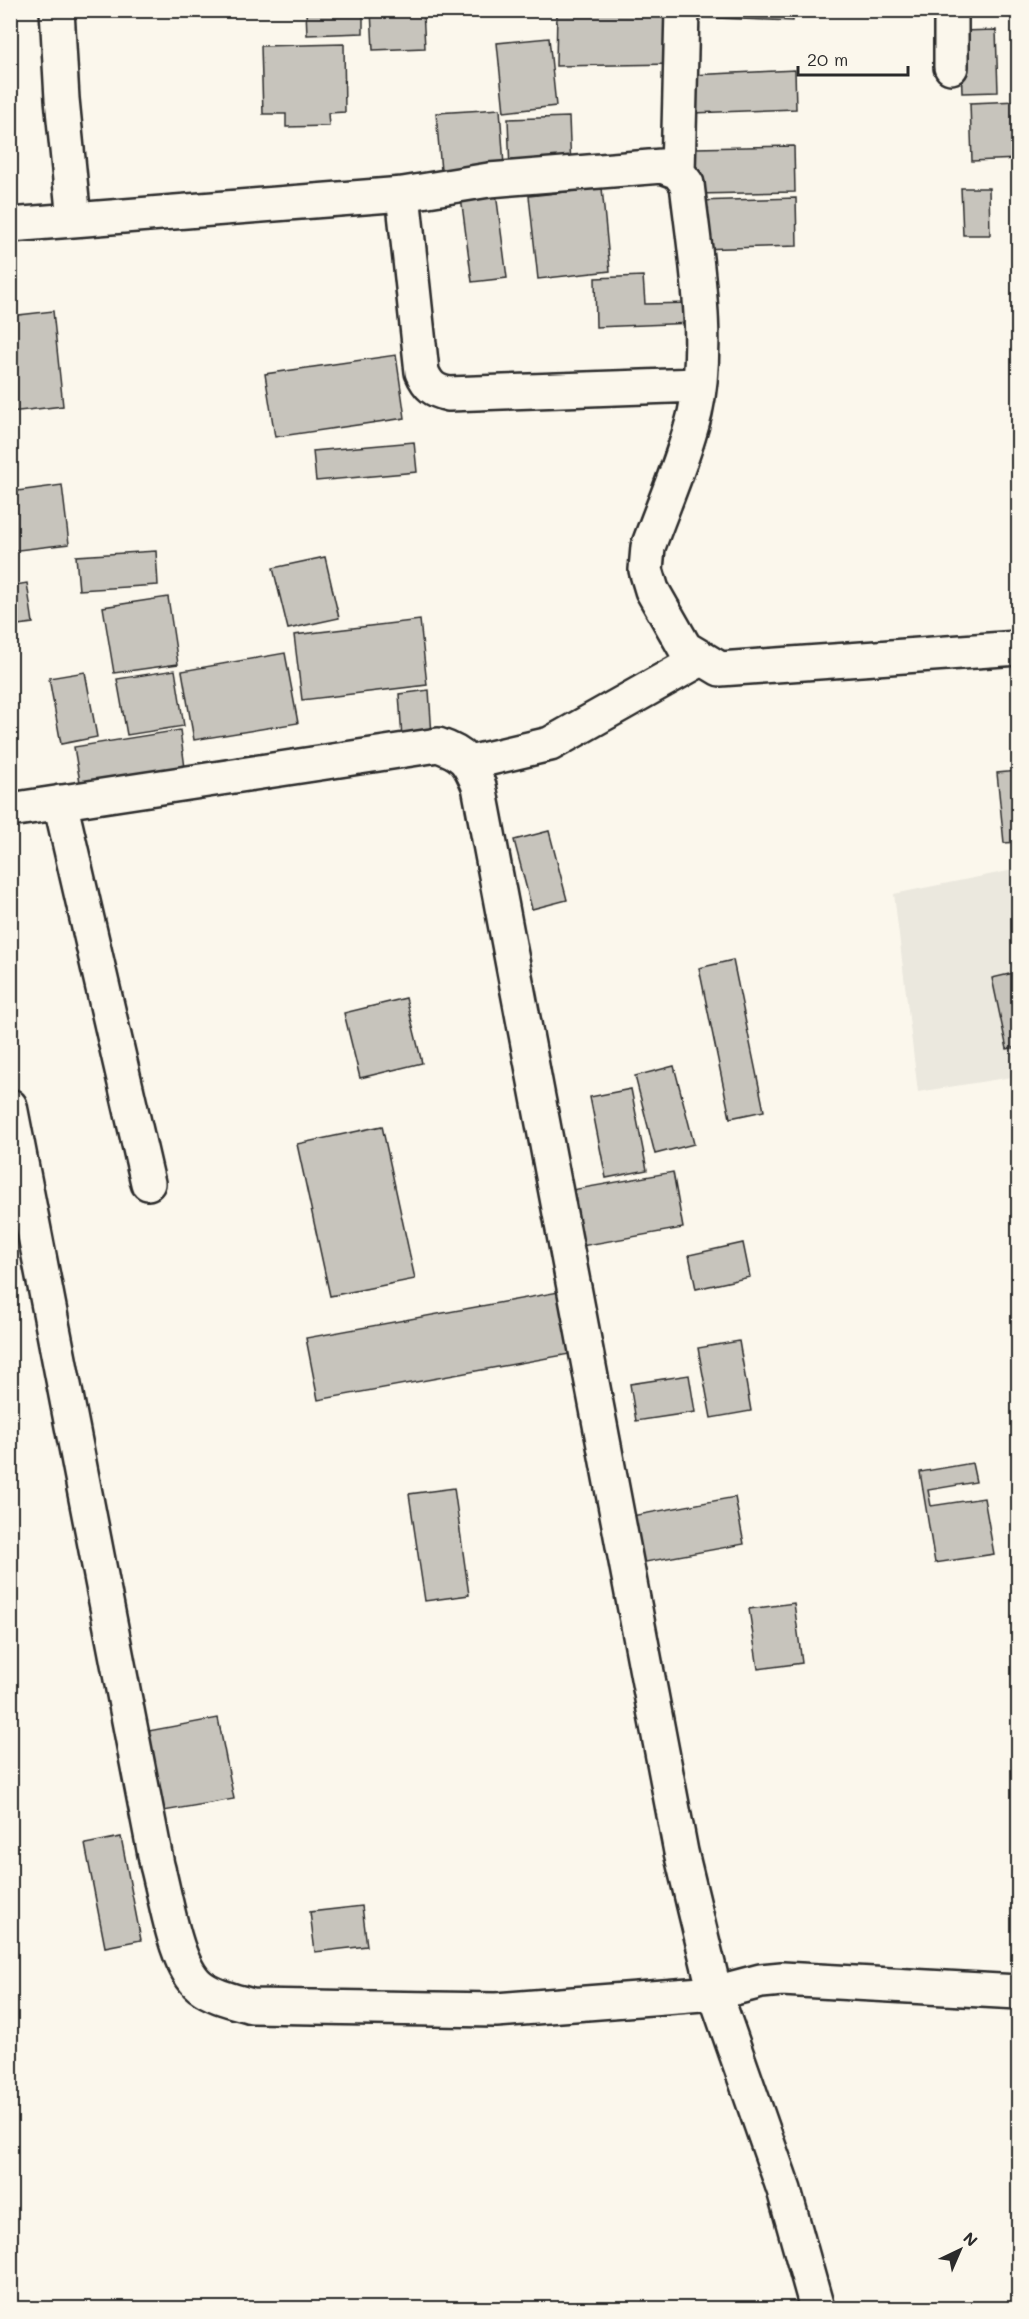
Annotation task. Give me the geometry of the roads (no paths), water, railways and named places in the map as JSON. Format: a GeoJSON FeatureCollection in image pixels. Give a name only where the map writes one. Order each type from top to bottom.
{"type":"FeatureCollection","features":[{"type":"Feature","properties":{"kind":"street"},"geometry":{"type":"LineString","coordinates":[[57,10],[62,99],[74,220]]}},
{"type":"Feature","properties":{"kind":"street"},"geometry":{"type":"LineString","coordinates":[[678,172],[682,10]]}},
{"type":"Feature","properties":{"kind":"street"},"geometry":{"type":"LineString","coordinates":[[951,10],[951,67]]}},
{"type":"Feature","properties":{"kind":"street"},"geometry":{"type":"LineString","coordinates":[[10,225],[403,194],[489,180],[662,166],[678,172],[687,184],[700,317],[698,385],[692,422],[648,548],[646,570],[652,590],[685,648],[720,669],[1018,648]]}},
{"type":"Feature","properties":{"kind":"street"},"geometry":{"type":"LineString","coordinates":[[403,194],[422,372],[428,384],[438,392],[449,394],[698,385]]}},
{"type":"Feature","properties":{"kind":"street"},"geometry":{"type":"LineString","coordinates":[[469,763],[550,744],[701,659]]}},
{"type":"Feature","properties":{"kind":"street"},"geometry":{"type":"LineString","coordinates":[[10,810],[438,745],[455,751],[469,763],[479,786],[681,1852],[715,1993],[784,2190],[817,2308]]}},
{"type":"Feature","properties":{"kind":"street"},"geometry":{"type":"LineString","coordinates":[[60,802],[148,1183]]}},
{"type":"Feature","properties":{"kind":"street"},"geometry":{"type":"LineString","coordinates":[[10,1106],[157,1865],[184,1964],[200,1986],[222,1997],[252,2006],[496,2010],[715,1993],[761,1981],[782,1979],[1018,1992]]}}]}
